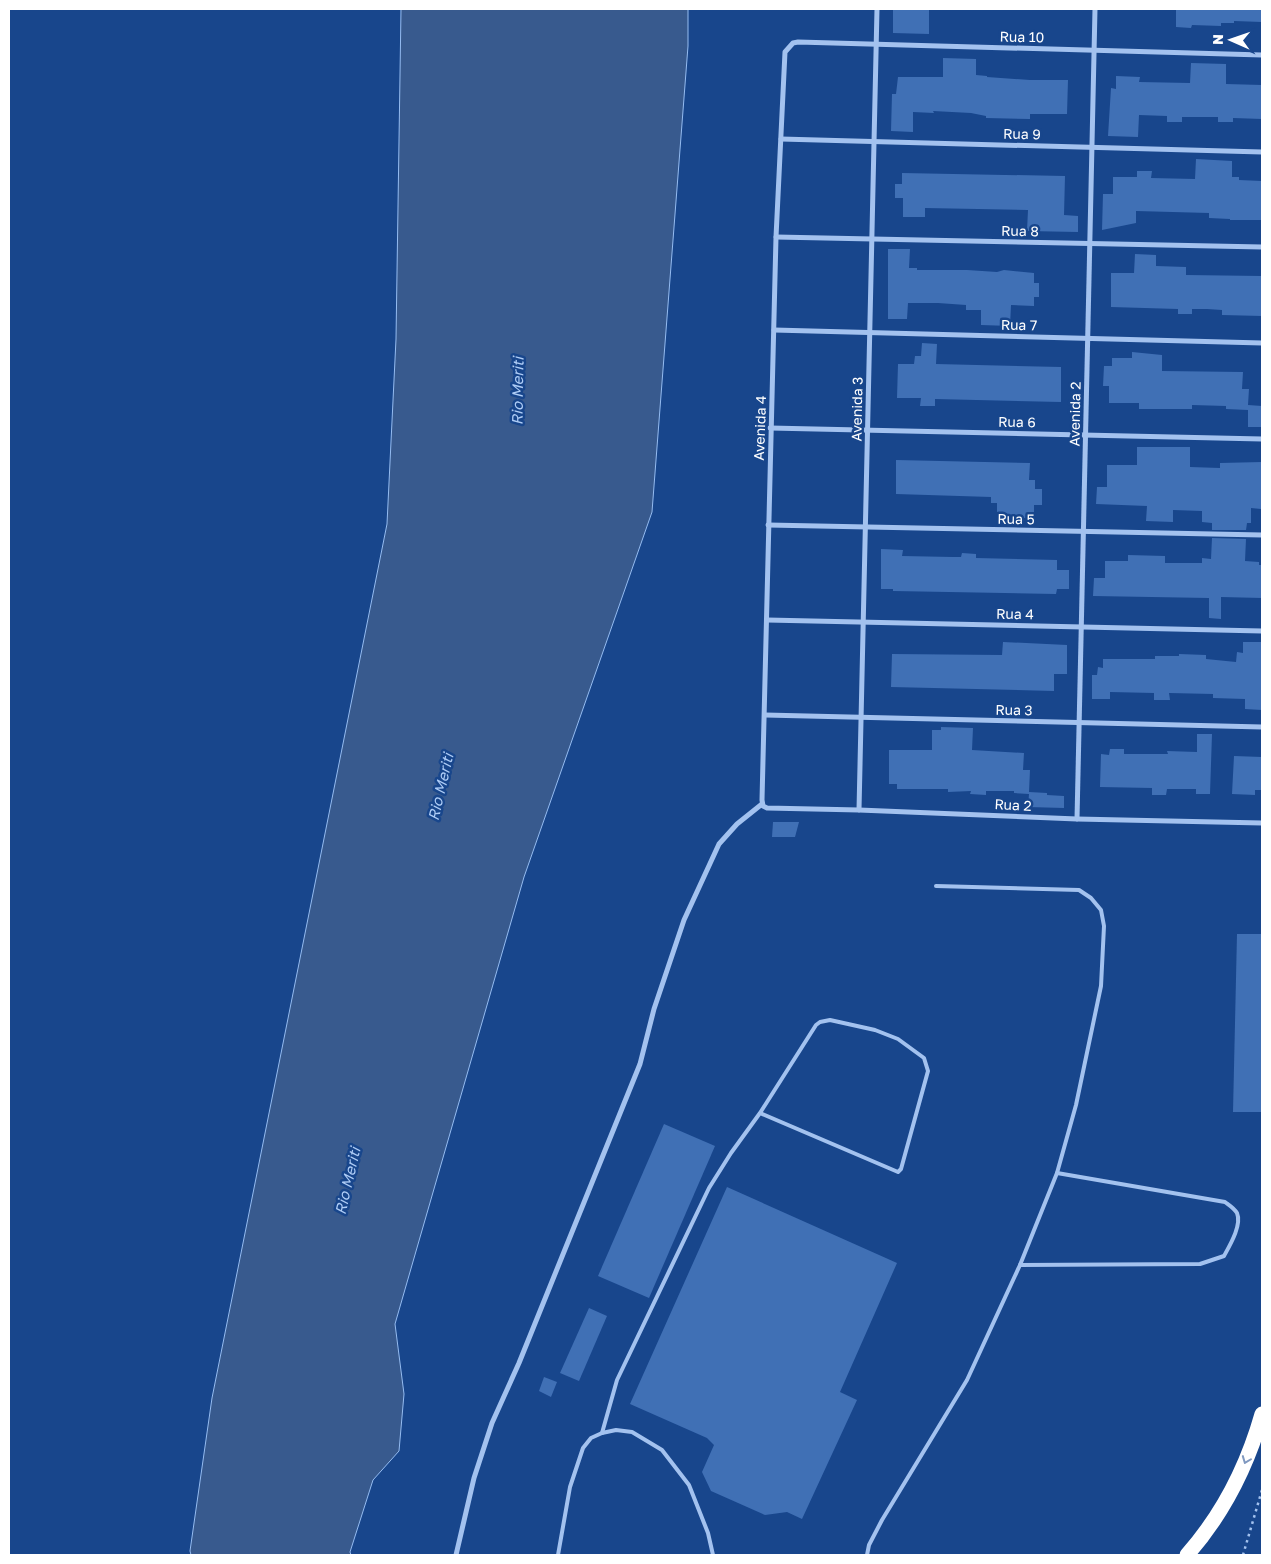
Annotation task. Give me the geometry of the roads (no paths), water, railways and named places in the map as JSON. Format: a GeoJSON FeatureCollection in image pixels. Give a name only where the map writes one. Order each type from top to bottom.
{"type":"FeatureCollection","features":[{"type":"Feature","properties":{"kind":"highway"},"geometry":{"type":"LineString","coordinates":[[1187,1555],[1221,1511],[1232,1491],[1243,1468],[1262,1414]]}},
{"type":"Feature","properties":{"kind":"street","name":"Avenida 3"},"geometry":{"type":"LineString","coordinates":[[859,810],[877,9]]}},
{"type":"Feature","properties":{"kind":"street","name":"Avenida 2"},"geometry":{"type":"LineString","coordinates":[[1077,819],[1095,9]]}},
{"type":"Feature","properties":{"kind":"street","name":"Rua 10"},"geometry":{"type":"LineString","coordinates":[[785,52],[794,43],[798,42],[1262,55]]}},
{"type":"Feature","properties":{"kind":"street","name":"Avenida 4"},"geometry":{"type":"LineString","coordinates":[[763,805],[770,428],[776,237],[785,52]]}},
{"type":"Feature","properties":{"kind":"street","name":"Rua 9"},"geometry":{"type":"LineString","coordinates":[[781,140],[1262,152]]}},
{"type":"Feature","properties":{"kind":"street","name":"Rua 8"},"geometry":{"type":"LineString","coordinates":[[776,237],[1262,247]]}},
{"type":"Feature","properties":{"kind":"street","name":"Rua 7"},"geometry":{"type":"LineString","coordinates":[[774,330],[1262,343]]}},
{"type":"Feature","properties":{"kind":"street","name":"Rua 6"},"geometry":{"type":"LineString","coordinates":[[770,428],[1262,439]]}},
{"type":"Feature","properties":{"kind":"street","name":"Rua 5"},"geometry":{"type":"LineString","coordinates":[[768,525],[1262,535]]}},
{"type":"Feature","properties":{"kind":"street","name":"Rua 4"},"geometry":{"type":"LineString","coordinates":[[767,620],[1262,631]]}},
{"type":"Feature","properties":{"kind":"street","name":"Rua 3"},"geometry":{"type":"LineString","coordinates":[[765,715],[1262,727]]}},
{"type":"Feature","properties":{"kind":"street","name":"Rua 2"},"geometry":{"type":"LineString","coordinates":[[763,805],[767,808],[1077,819],[1262,823]]}},
{"type":"Feature","properties":{"kind":"street"},"geometry":{"type":"LineString","coordinates":[[456,1555],[474,1478],[492,1423],[519,1363],[640,1064],[654,1009],[684,920],[719,844],[737,824],[763,805]]}},
{"type":"Feature","properties":{"kind":"lane"},"geometry":{"type":"LineString","coordinates":[[867,1555],[869,1545],[882,1520],[967,1380],[1020,1265],[1057,1173],[1076,1105],[1101,986],[1104,926],[1101,910],[1091,898],[1078,890],[936,886]]}},
{"type":"Feature","properties":{"kind":"lane"},"geometry":{"type":"LineString","coordinates":[[602,1433],[617,1380],[709,1188],[816,1025],[825,1020],[830,1020],[874,1030],[898,1039],[924,1058],[927,1065],[928,1071],[904,1160],[898,1172],[760,1113]]}},
{"type":"Feature","properties":{"kind":"lane"},"geometry":{"type":"LineString","coordinates":[[1020,1265],[1200,1264],[1224,1256],[1238,1225],[1237,1214],[1225,1202],[1057,1173]]}},
{"type":"Feature","properties":{"kind":"lane"},"geometry":{"type":"LineString","coordinates":[[558,1555],[570,1487],[583,1448],[591,1438],[616,1430],[632,1432],[662,1450],[689,1485],[708,1533],[713,1555]]}},
{"type":"Feature","properties":{"kind":"water","name":"Rio Meriti"},"geometry":{"type":"Polygon","coordinates":[[[401,9],[688,9],[688,46],[652,512],[524,877],[395,1324],[404,1394],[399,1451],[373,1480],[350,1552],[351,1555],[191,1555],[190,1551],[212,1398],[387,524],[396,339],[401,9]]]}}]}
